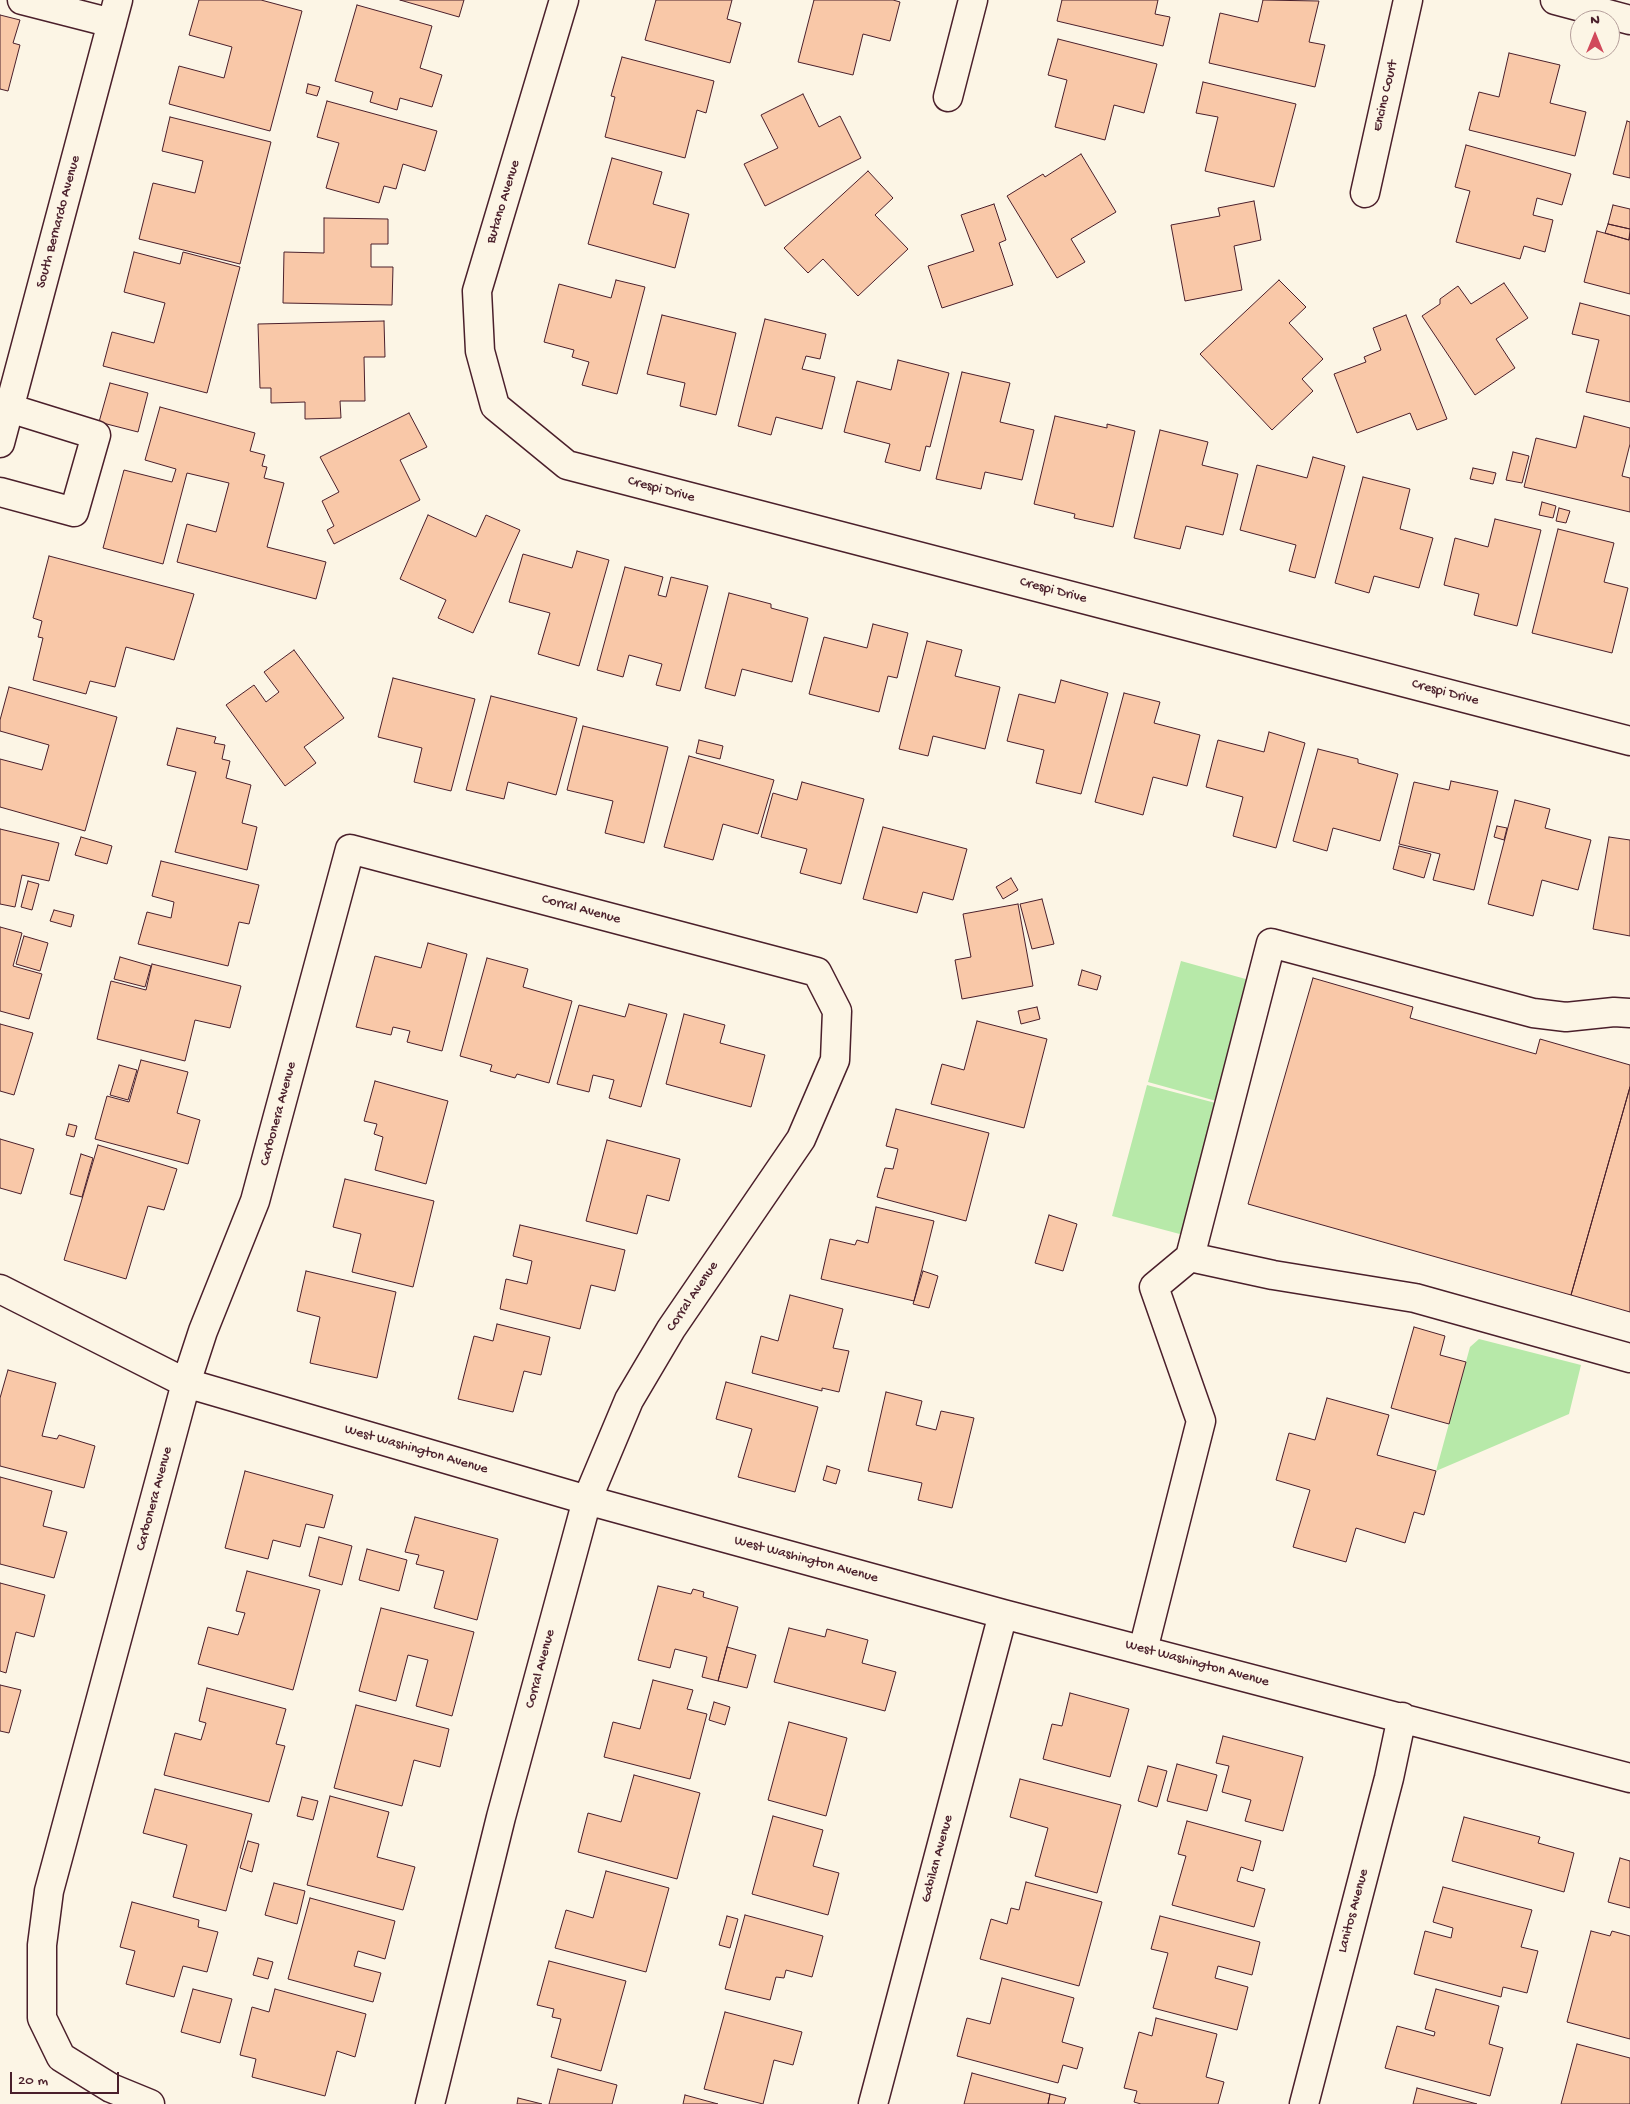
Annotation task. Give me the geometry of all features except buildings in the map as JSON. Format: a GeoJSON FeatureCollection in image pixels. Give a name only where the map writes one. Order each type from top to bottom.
{"type":"FeatureCollection","features":[{"type":"Feature","properties":{"kind":"street"},"geometry":{"type":"LineString","coordinates":[[22,0],[115,11]]}},
{"type":"Feature","properties":{"kind":"street","name":"Butano Avenue"},"geometry":{"type":"LineString","coordinates":[[495,406],[480,351],[477,291],[564,0]]}},
{"type":"Feature","properties":{"kind":"street"},"geometry":{"type":"LineString","coordinates":[[948,97],[973,0]]}},
{"type":"Feature","properties":{"kind":"street","name":"Encino Court"},"geometry":{"type":"LineString","coordinates":[[1365,193],[1408,0]]}},
{"type":"Feature","properties":{"kind":"street"},"geometry":{"type":"LineString","coordinates":[[1555,0],[1630,20]]}},
{"type":"Feature","properties":{"kind":"street","name":"South Bernardo Avenue"},"geometry":{"type":"LineString","coordinates":[[0,443],[115,11]]}},
{"type":"Feature","properties":{"kind":"street","name":"Crespi Drive"},"geometry":{"type":"LineString","coordinates":[[495,406],[568,465],[1630,740]]}},
{"type":"Feature","properties":{"kind":"street"},"geometry":{"type":"LineString","coordinates":[[0,492],[74,512],[96,434],[10,408]]}},
{"type":"Feature","properties":{"kind":"street","name":"Carbonera Avenue"},"geometry":{"type":"LineString","coordinates":[[150,2104],[112,2088],[61,2057],[42,2018],[42,1945],[49,1891],[186,1383],[203,1331],[255,1201],[350,849]]}},
{"type":"Feature","properties":{"kind":"street","name":"Corral Avenue"},"geometry":{"type":"LineString","coordinates":[[350,849],[817,972],[837,1012],[835,1060],[801,1139],[671,1328],[629,1400],[587,1500],[501,1818],[430,2104]]}},
{"type":"Feature","properties":{"kind":"street"},"geometry":{"type":"LineString","coordinates":[[1143,1650],[1201,1421],[1154,1287],[1190,1257],[1271,943],[1534,1013],[1566,1017],[1614,1012],[1630,1013]]}},
{"type":"Feature","properties":{"kind":"street"},"geometry":{"type":"LineString","coordinates":[[1190,1257],[1273,1275],[1415,1298],[1630,1358]]}},
{"type":"Feature","properties":{"kind":"street","name":"West Washington Avenue"},"geometry":{"type":"LineString","coordinates":[[0,1289],[186,1383],[587,1500],[1003,1614],[1630,1778]]}},
{"type":"Feature","properties":{"kind":"street","name":"Gabilan Avenue"},"geometry":{"type":"LineString","coordinates":[[873,2104],[1003,1614]]}},
{"type":"Feature","properties":{"kind":"street","name":"Lanitos Avenue"},"geometry":{"type":"LineString","coordinates":[[1304,2104],[1389,1778],[1402,1717]]}},
{"type":"Feature","properties":{"kind":"green space"},"geometry":{"type":"Polygon","coordinates":[[[1181,961],[1260,983],[1227,1104],[1148,1082],[1181,961]]]}},
{"type":"Feature","properties":{"kind":"green space"},"geometry":{"type":"Polygon","coordinates":[[[1147,1085],[1227,1106],[1191,1237],[1112,1216],[1147,1085]]]}},
{"type":"Feature","properties":{"kind":"green space"},"geometry":{"type":"Polygon","coordinates":[[[1479,1339],[1581,1365],[1569,1414],[1436,1471],[1470,1347],[1479,1339]]]}}]}
